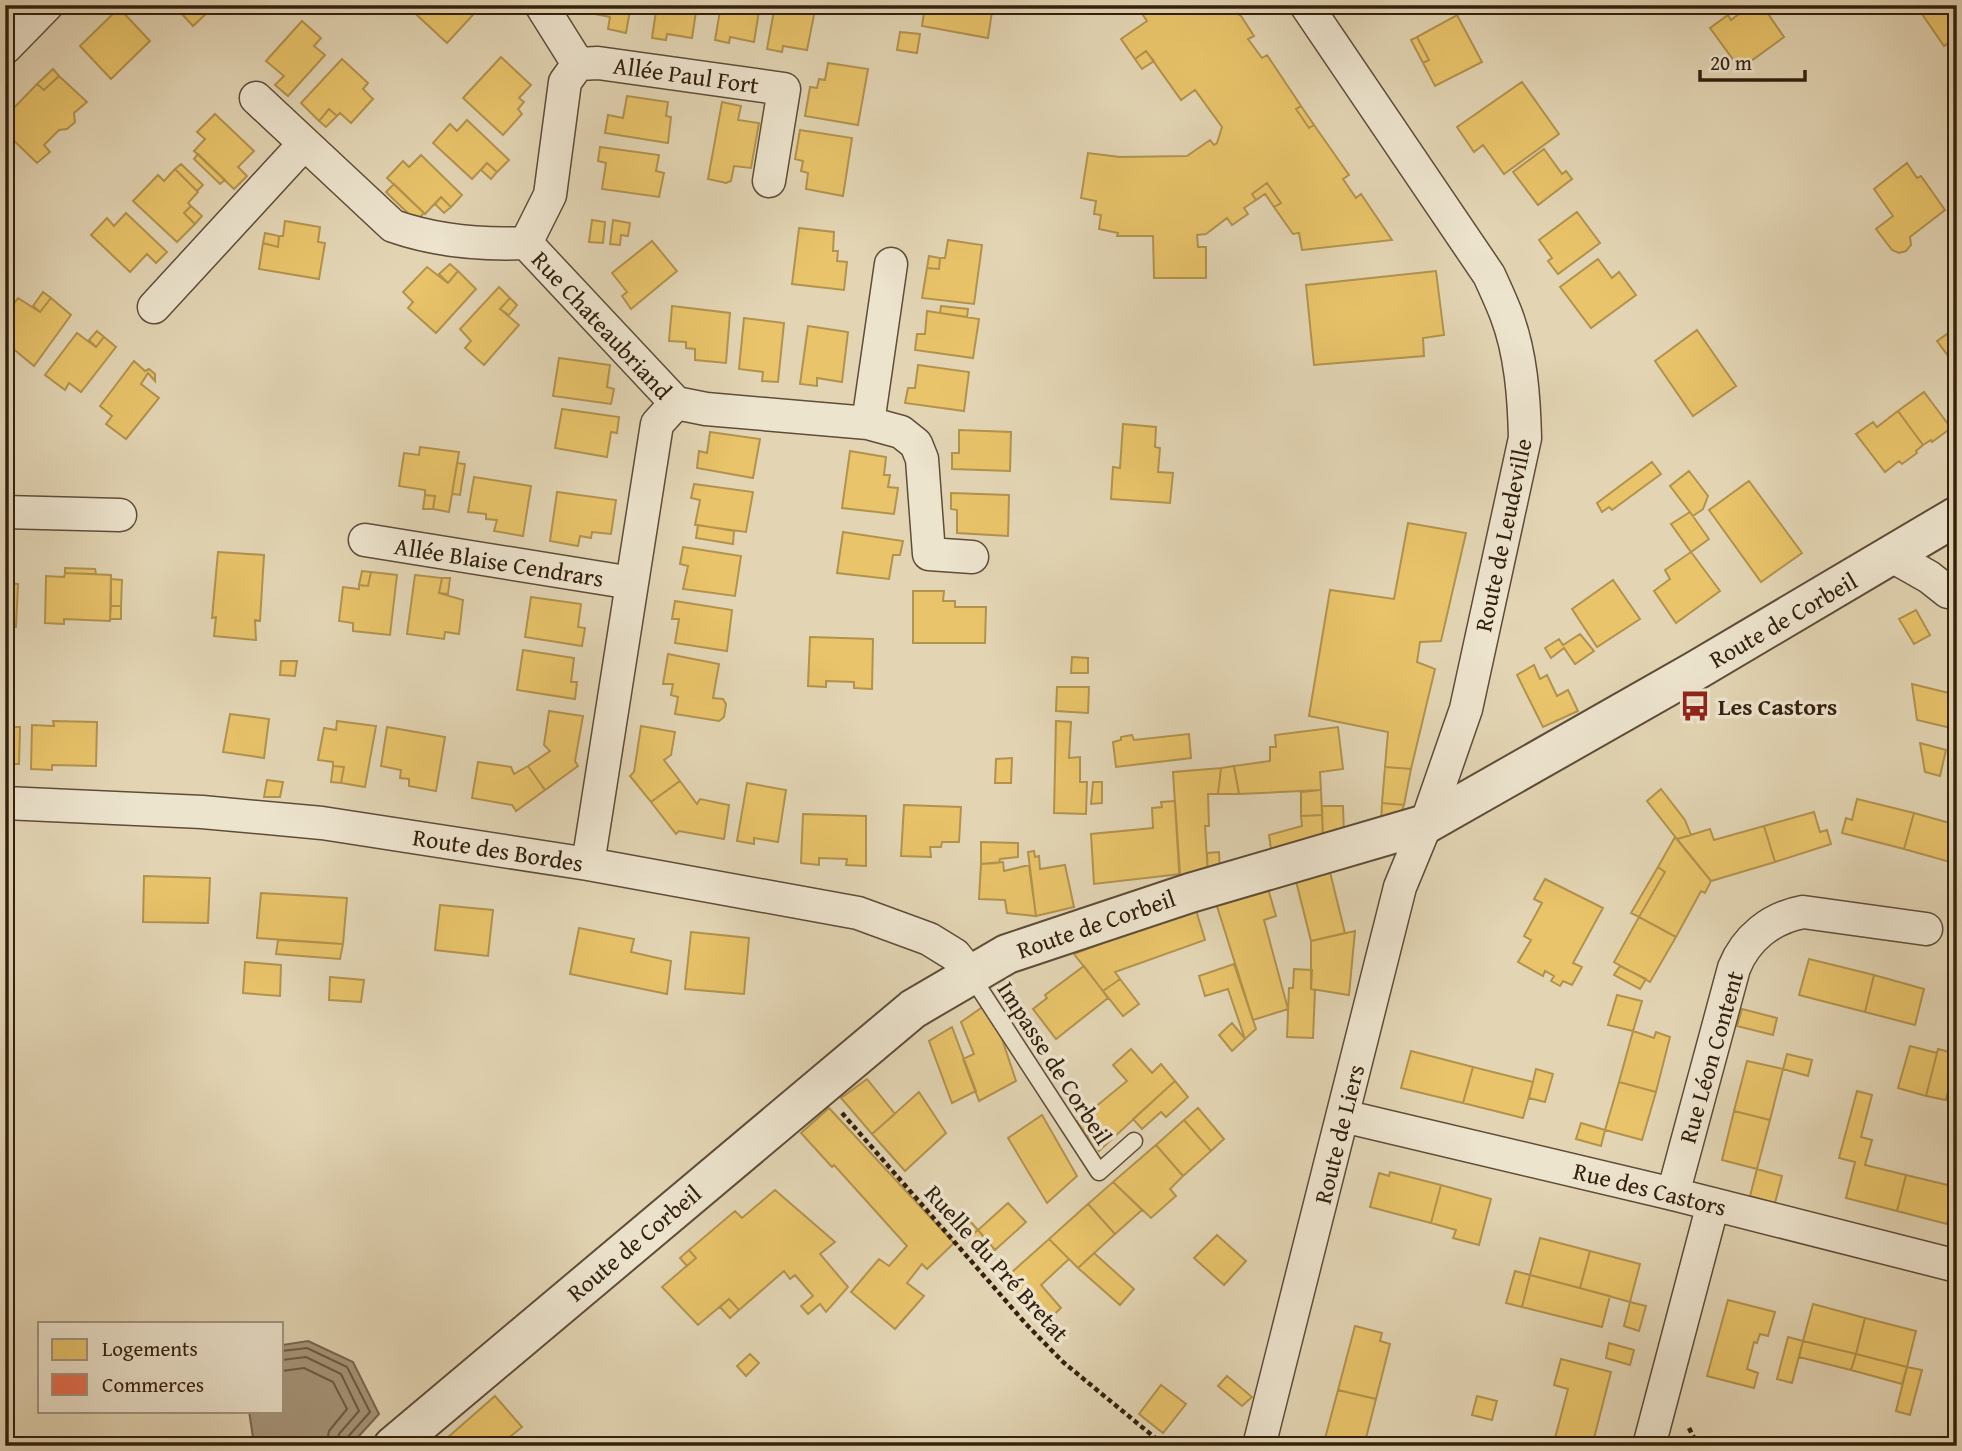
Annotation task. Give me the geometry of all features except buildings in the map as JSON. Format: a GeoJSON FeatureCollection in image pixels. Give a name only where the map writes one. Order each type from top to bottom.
{"type":"FeatureCollection","features":[{"type":"Feature","properties":{"kind":"street"},"geometry":{"type":"LineString","coordinates":[[5,48],[47,5]]}},
{"type":"Feature","properties":{"kind":"street"},"geometry":{"type":"LineString","coordinates":[[541,5],[578,64]]}},
{"type":"Feature","properties":{"kind":"street","name":"Route de Leudeville"},"geometry":{"type":"LineString","coordinates":[[1306,5],[1489,275],[1507,316],[1522,384],[1525,438],[1466,709],[1426,824]]}},
{"type":"Feature","properties":{"kind":"street","name":"Allée Paul Fort"},"geometry":{"type":"LineString","coordinates":[[578,64],[598,63],[785,89],[769,181]]}},
{"type":"Feature","properties":{"kind":"street","name":"Rue Chateaubriand"},"geometry":{"type":"LineString","coordinates":[[578,64],[565,82],[550,195],[526,243],[676,403],[657,424],[588,864]]}},
{"type":"Feature","properties":{"kind":"street"},"geometry":{"type":"LineString","coordinates":[[256,98],[393,226],[419,235],[477,243],[526,243]]}},
{"type":"Feature","properties":{"kind":"street"},"geometry":{"type":"LineString","coordinates":[[155,307],[304,145]]}},
{"type":"Feature","properties":{"kind":"street"},"geometry":{"type":"LineString","coordinates":[[868,423],[891,264]]}},
{"type":"Feature","properties":{"kind":"street"},"geometry":{"type":"LineString","coordinates":[[676,403],[706,409],[868,423],[901,432],[916,444],[922,459],[929,554],[972,557]]}},
{"type":"Feature","properties":{"kind":"street"},"geometry":{"type":"LineString","coordinates":[[5,512],[120,515]]}},
{"type":"Feature","properties":{"kind":"street","name":"Route de Corbeil"},"geometry":{"type":"LineString","coordinates":[[393,1446],[913,1009],[970,974],[1007,954],[1087,925],[1426,824],[1957,516]]}},
{"type":"Feature","properties":{"kind":"street","name":"Route de Corbeil"},"geometry":{"type":"LineString","coordinates":[[1892,556],[1957,527]]}},
{"type":"Feature","properties":{"kind":"street","name":"Allée Blaise Cendrars"},"geometry":{"type":"LineString","coordinates":[[365,540],[632,583]]}},
{"type":"Feature","properties":{"kind":"street"},"geometry":{"type":"LineString","coordinates":[[1892,556],[1929,577],[1948,592],[1957,594]]}},
{"type":"Feature","properties":{"kind":"street","name":"Route des Bordes"},"geometry":{"type":"LineString","coordinates":[[5,803],[202,812],[322,823],[588,864],[858,913],[929,939],[955,955],[970,974]]}},
{"type":"Feature","properties":{"kind":"street","name":"Route de Liers"},"geometry":{"type":"LineString","coordinates":[[1259,1446],[1400,887],[1426,824]]}},
{"type":"Feature","properties":{"kind":"street","name":"Rue Léon Content"},"geometry":{"type":"LineString","coordinates":[[1673,1194],[1734,968],[1741,951],[1751,939],[1786,915],[1803,912],[1926,929]]}},
{"type":"Feature","properties":{"kind":"street","name":"Rue des Castors"},"geometry":{"type":"LineString","coordinates":[[1343,1116],[1673,1194],[1957,1266]]}},
{"type":"Feature","properties":{"kind":"street"},"geometry":{"type":"LineString","coordinates":[[1649,1446],[1713,1204]]}},
{"type":"Feature","properties":{"kind":"lane","name":"Impasse de Corbeil"},"geometry":{"type":"LineString","coordinates":[[970,974],[1100,1172],[1134,1141]]}},
{"type":"Feature","properties":{"kind":"path","name":"Ruelle du Pré Bretat"},"geometry":{"type":"LineString","coordinates":[[819,1088],[1026,1324],[1063,1362],[1165,1446]]}},
{"type":"Feature","properties":{"kind":"water"},"geometry":{"type":"Polygon","coordinates":[[[308,1341],[353,1362],[379,1414],[350,1446],[254,1444],[249,1412],[284,1412],[284,1345],[308,1341]]]}},
{"type":"Feature","properties":{"kind":"place","name":"Les Castors"},"geometry":{"type":"Point","coordinates":[1695,706]}}]}
